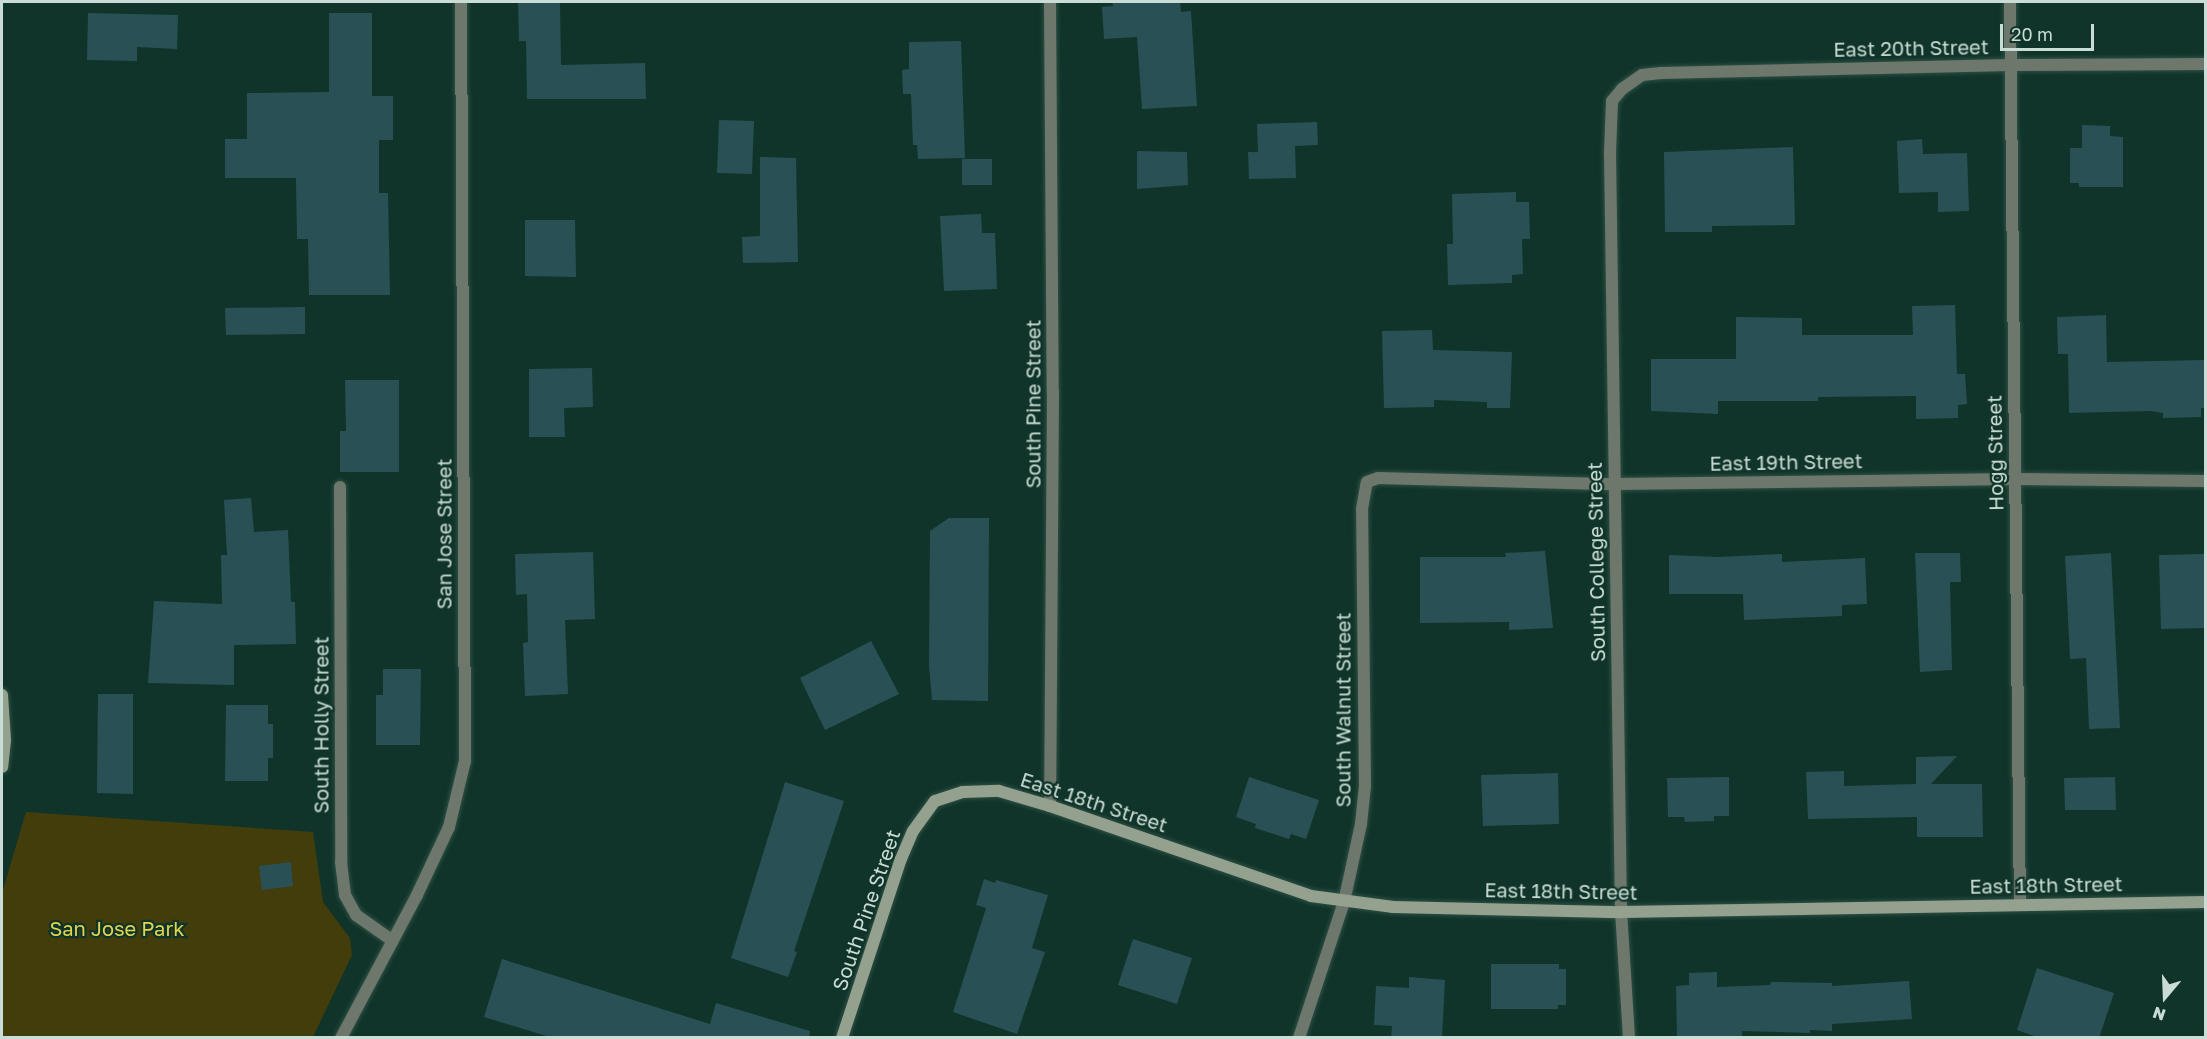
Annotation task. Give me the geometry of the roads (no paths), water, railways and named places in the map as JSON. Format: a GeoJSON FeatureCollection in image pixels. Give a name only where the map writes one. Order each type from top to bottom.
{"type":"FeatureCollection","features":[{"type":"Feature","properties":{"kind":"street","name":"San Jose Street"},"geometry":{"type":"LineString","coordinates":[[341,1038],[393,941],[449,827],[465,761],[461,2]]}},
{"type":"Feature","properties":{"kind":"street","name":"South Pine Street"},"geometry":{"type":"LineString","coordinates":[[1050,2],[1053,392],[1050,806]]}},
{"type":"Feature","properties":{"kind":"street","name":"Hogg Street"},"geometry":{"type":"LineString","coordinates":[[2010,2],[2020,904]]}},
{"type":"Feature","properties":{"kind":"street","name":"East 20th Street"},"geometry":{"type":"LineString","coordinates":[[1622,89],[1642,75],[1661,73],[2010,65],[2205,64]]}},
{"type":"Feature","properties":{"kind":"street","name":"South College Street"},"geometry":{"type":"LineString","coordinates":[[1622,89],[1612,101],[1610,132],[1621,912],[1629,1038]]}},
{"type":"Feature","properties":{"kind":"street","name":"East 19th Street"},"geometry":{"type":"LineString","coordinates":[[1367,482],[1378,478],[1614,483],[2015,479],[2205,480]]}},
{"type":"Feature","properties":{"kind":"street","name":"South Walnut Street"},"geometry":{"type":"LineString","coordinates":[[1299,1038],[1344,902],[1361,824],[1365,786],[1362,509],[1367,482]]}},
{"type":"Feature","properties":{"kind":"street","name":"South Holly Street"},"geometry":{"type":"LineString","coordinates":[[340,487],[341,862],[345,895],[356,915],[393,941]]}},
{"type":"Feature","properties":{"kind":"street"},"geometry":{"type":"LineString","coordinates":[[2,695],[5,740],[2,766]]}},
{"type":"Feature","properties":{"kind":"street","name":"East 18th Street"},"geometry":{"type":"LineString","coordinates":[[935,801],[963,792],[999,791],[1050,806],[1311,896],[1393,907],[1621,912],[2020,904],[2205,903]]}},
{"type":"Feature","properties":{"kind":"street","name":"South Pine Street"},"geometry":{"type":"LineString","coordinates":[[842,1038],[901,859],[913,831],[935,801]]}},
{"type":"Feature","properties":{"kind":"park label","name":"San Jose Park"},"geometry":{"type":"Point","coordinates":[117,928]}}]}
